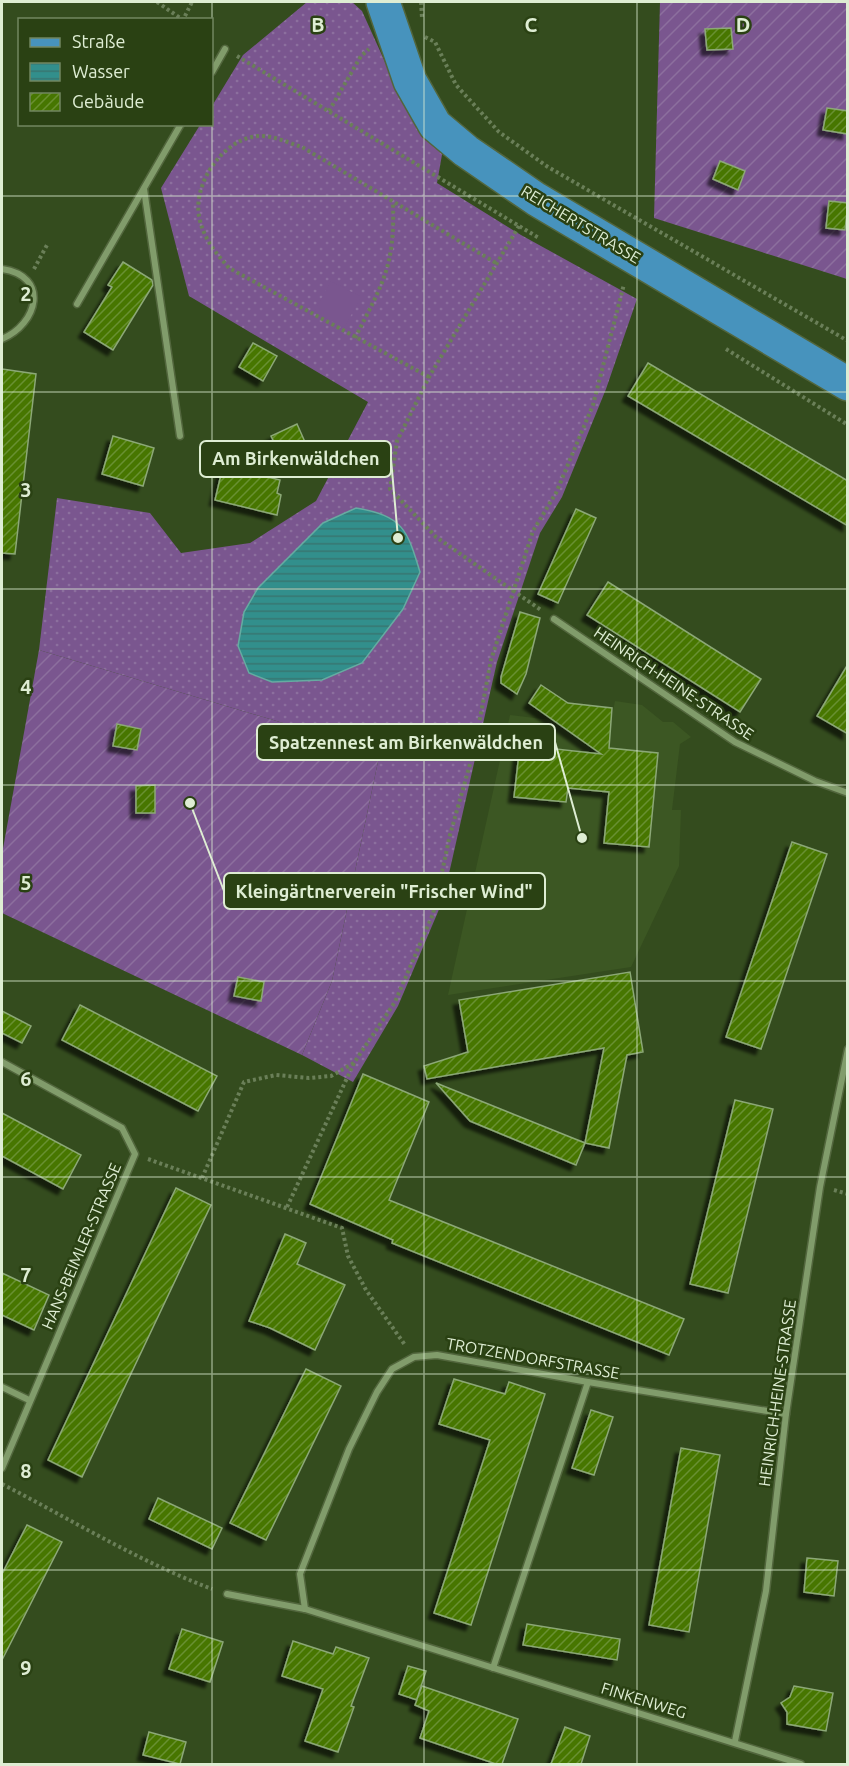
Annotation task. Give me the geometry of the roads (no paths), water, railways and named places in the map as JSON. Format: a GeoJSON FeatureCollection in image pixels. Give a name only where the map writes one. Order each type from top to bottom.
{"type":"FeatureCollection","features":[{"type":"Feature","properties":{"kind":"main road","name":"REICHERTSTRASSE"},"geometry":{"type":"LineString","coordinates":[[383,2],[410,81],[435,125],[466,152],[536,199],[848,384]]}},
{"type":"Feature","properties":{"kind":"street"},"geometry":{"type":"LineString","coordinates":[[213,70],[225,49]]}},
{"type":"Feature","properties":{"kind":"street"},"geometry":{"type":"LineString","coordinates":[[77,304],[180,126]]}},
{"type":"Feature","properties":{"kind":"street"},"geometry":{"type":"LineString","coordinates":[[144,189],[180,436]]}},
{"type":"Feature","properties":{"kind":"street"},"geometry":{"type":"LineString","coordinates":[[2,269],[15,272],[28,280],[34,295],[27,321],[18,331],[2,339]]}},
{"type":"Feature","properties":{"kind":"street","name":"HEINRICH-HEINE-STRASSE"},"geometry":{"type":"LineString","coordinates":[[554,619],[735,742],[815,781],[848,793]]}},
{"type":"Feature","properties":{"kind":"street","name":"HEINRICH-HEINE-STRASSE"},"geometry":{"type":"LineString","coordinates":[[735,1742],[765,1591],[786,1414],[820,1187],[848,1049]]}},
{"type":"Feature","properties":{"kind":"street","name":"HANS-BEIMLER-STRASSE"},"geometry":{"type":"LineString","coordinates":[[2,1062],[122,1128],[135,1154],[2,1468]]}},
{"type":"Feature","properties":{"kind":"street","name":"TROTZENDORFSTRASSE"},"geometry":{"type":"LineString","coordinates":[[305,1609],[300,1574],[349,1449],[377,1392],[392,1369],[414,1357],[437,1355],[588,1383],[786,1414]]}},
{"type":"Feature","properties":{"kind":"street"},"geometry":{"type":"LineString","coordinates":[[493,1668],[588,1383]]}},
{"type":"Feature","properties":{"kind":"street"},"geometry":{"type":"LineString","coordinates":[[2,1387],[29,1400]]}},
{"type":"Feature","properties":{"kind":"street","name":"FINKENWEG"},"geometry":{"type":"LineString","coordinates":[[227,1594],[305,1609],[735,1742],[785,1763],[801,1764]]}},
{"type":"Feature","properties":{"kind":"water"},"geometry":{"type":"Polygon","coordinates":[[[356,508],[372,511],[393,520],[401,527],[411,545],[420,572],[403,609],[362,663],[322,680],[272,682],[249,673],[238,646],[244,612],[258,588],[323,523],[356,508]]]}},
{"type":"Feature","properties":{"kind":"place","name":"Am Birkenwäldchen"},"geometry":{"type":"Point","coordinates":[398,538]}},
{"type":"Feature","properties":{"kind":"place","name":"Kleingärtnerverein \"Frischer Wind\""},"geometry":{"type":"Point","coordinates":[190,803]}},
{"type":"Feature","properties":{"kind":"place","name":"Spatzennest am Birkenwäldchen"},"geometry":{"type":"Point","coordinates":[582,838]}}]}
